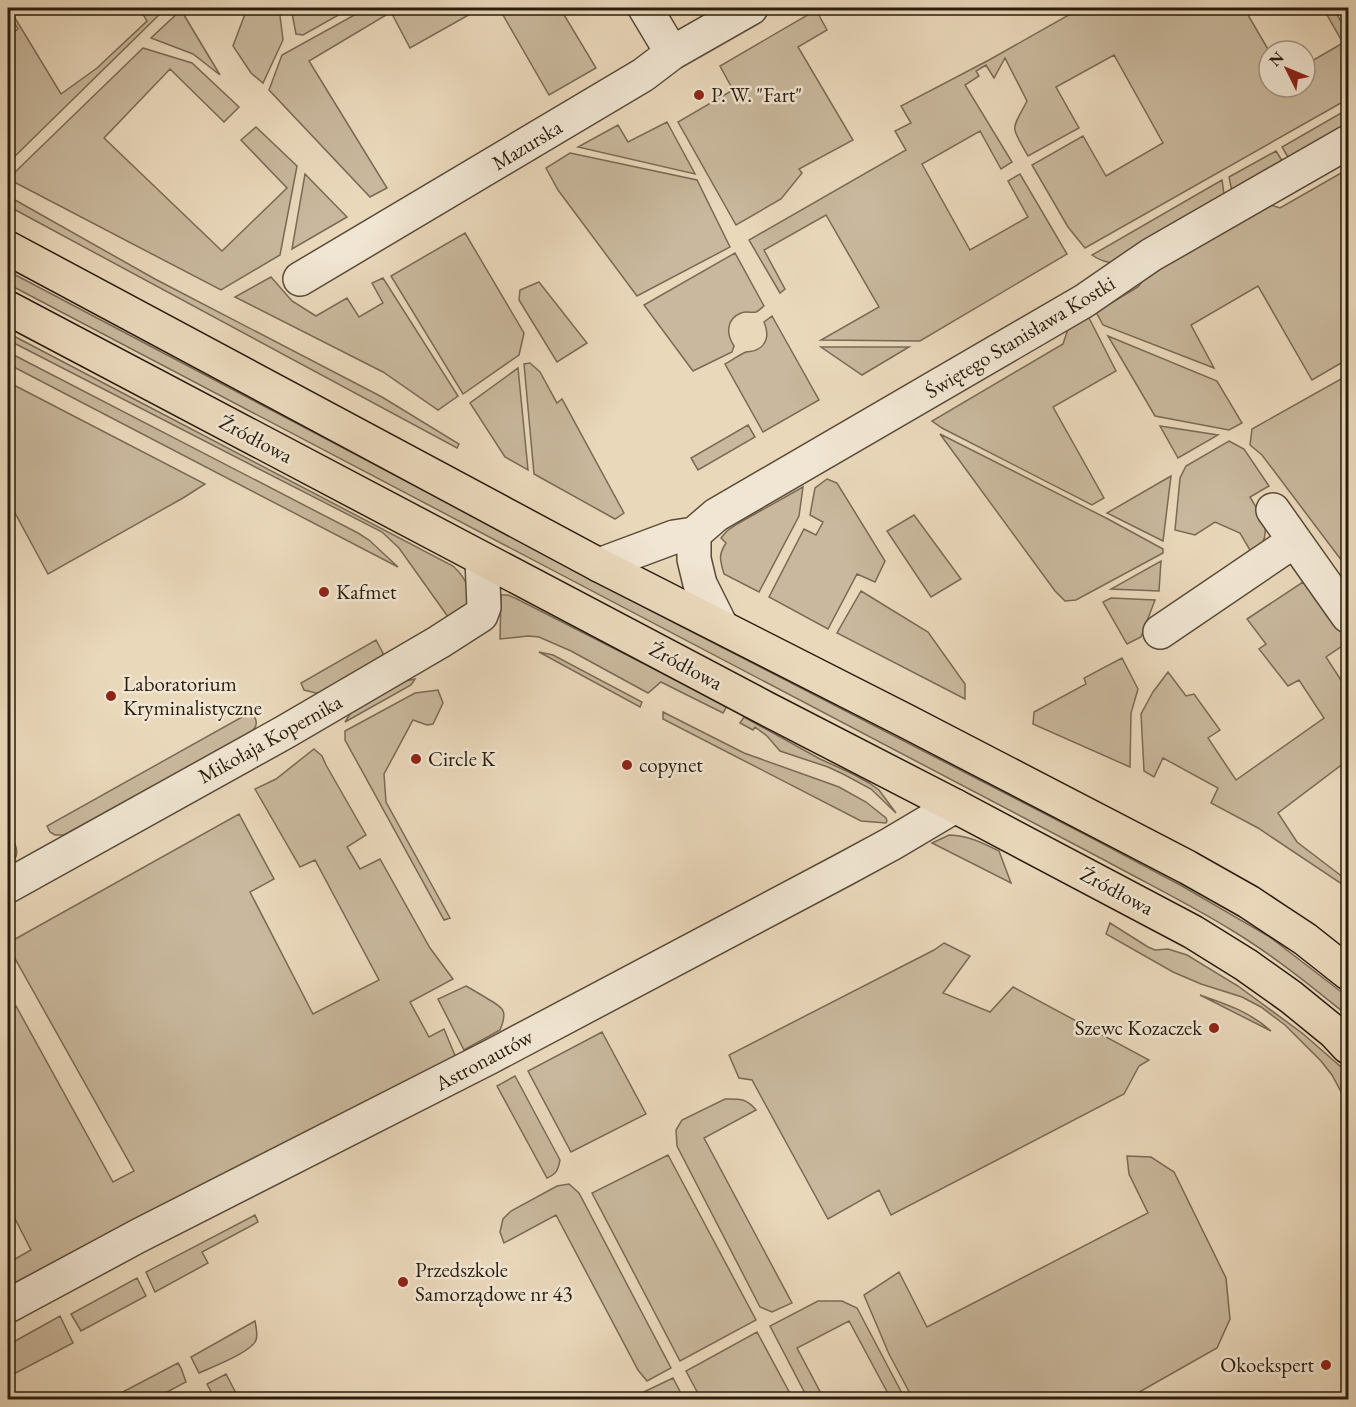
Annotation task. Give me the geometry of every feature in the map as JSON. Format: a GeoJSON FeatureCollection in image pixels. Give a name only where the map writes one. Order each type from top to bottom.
{"type":"FeatureCollection","features":[{"type":"Feature","properties":{"kind":"main road"},"geometry":{"type":"LineString","coordinates":[[8,248],[599,565],[1187,867],[1249,902],[1305,939],[1348,973]]}},
{"type":"Feature","properties":{"kind":"main road","name":"Źródłowa"},"geometry":{"type":"LineString","coordinates":[[8,308],[1193,932],[1246,964],[1291,997],[1334,1032],[1348,1047]]}},
{"type":"Feature","properties":{"kind":"street"},"geometry":{"type":"LineString","coordinates":[[645,8],[672,53]]}},
{"type":"Feature","properties":{"kind":"street","name":"Mazurska"},"geometry":{"type":"LineString","coordinates":[[300,279],[643,75],[672,53],[751,8]]}},
{"type":"Feature","properties":{"kind":"street","name":"Świętego Stanisława Kostki"},"geometry":{"type":"LineString","coordinates":[[599,565],[674,537],[694,534],[716,515],[1084,301],[1151,255],[1348,142]]}},
{"type":"Feature","properties":{"kind":"street"},"geometry":{"type":"LineString","coordinates":[[1273,510],[1348,616]]}},
{"type":"Feature","properties":{"kind":"street"},"geometry":{"type":"LineString","coordinates":[[694,534],[694,559],[700,584],[721,626]]}},
{"type":"Feature","properties":{"kind":"street"},"geometry":{"type":"LineString","coordinates":[[1160,632],[1294,541]]}},
{"type":"Feature","properties":{"kind":"street","name":"Mikołaja Kopernika"},"geometry":{"type":"LineString","coordinates":[[8,886],[285,732],[481,615],[484,608],[482,559]]}},
{"type":"Feature","properties":{"kind":"street","name":"Astronautów"},"geometry":{"type":"LineString","coordinates":[[8,1305],[138,1236],[490,1057],[862,859],[956,806]]}},
{"type":"Feature","properties":{"kind":"shaded area"},"geometry":{"type":"Polygon","coordinates":[[[8,8],[61,94],[97,68],[147,21],[139,8],[166,8],[8,163],[8,37],[18,29],[8,8]]]}},
{"type":"Feature","properties":{"kind":"shaded area"},"geometry":{"type":"Polygon","coordinates":[[[254,8],[279,8],[283,40],[263,83],[251,73],[233,46],[245,14],[254,8]]]}},
{"type":"Feature","properties":{"kind":"shaded area"},"geometry":{"type":"Polygon","coordinates":[[[291,8],[351,8],[303,35],[296,34],[291,8]]]}},
{"type":"Feature","properties":{"kind":"shaded area"},"geometry":{"type":"Polygon","coordinates":[[[367,8],[481,8],[410,48],[391,12],[309,61],[387,188],[370,197],[269,90],[282,55],[367,8]]]}},
{"type":"Feature","properties":{"kind":"shaded area"},"geometry":{"type":"Polygon","coordinates":[[[499,8],[560,8],[596,68],[549,95],[499,8]]]}},
{"type":"Feature","properties":{"kind":"shaded area"},"geometry":{"type":"Polygon","coordinates":[[[1081,8],[1244,8],[1262,39],[1257,39],[1257,99],[1317,99],[1317,58],[1343,43],[1323,8],[1333,8],[1348,33],[1348,99],[1085,248],[1068,227],[1032,165],[1083,136],[1106,176],[1163,143],[1114,55],[1056,87],[1079,128],[1028,156],[1015,128],[1027,101],[1005,58],[994,78],[986,65],[976,71],[979,76],[965,85],[1012,162],[1001,169],[980,131],[922,164],[970,250],[1028,217],[1008,181],[1020,174],[1067,254],[920,341],[821,340],[879,307],[826,215],[764,250],[785,289],[780,293],[749,240],[906,150],[895,131],[911,123],[901,106],[1081,8]]]}},
{"type":"Feature","properties":{"kind":"shaded area"},"geometry":{"type":"Polygon","coordinates":[[[181,10],[220,75],[193,54],[151,38],[181,10]]]}},
{"type":"Feature","properties":{"kind":"shaded area"},"geometry":{"type":"Polygon","coordinates":[[[816,10],[827,30],[798,47],[853,140],[799,169],[802,173],[781,199],[736,225],[678,122],[733,90],[720,66],[816,10]]]}},
{"type":"Feature","properties":{"kind":"shaded area"},"geometry":{"type":"Polygon","coordinates":[[[143,48],[192,63],[239,107],[224,122],[170,69],[104,138],[222,251],[287,188],[241,140],[256,127],[297,166],[280,255],[221,290],[14,182],[13,174],[143,48]]]}},
{"type":"Feature","properties":{"kind":"shaded area"},"geometry":{"type":"Polygon","coordinates":[[[1348,109],[1348,132],[1292,164],[1282,147],[1348,109]]]}},
{"type":"Feature","properties":{"kind":"shaded area"},"geometry":{"type":"Polygon","coordinates":[[[667,122],[695,174],[578,147],[618,125],[628,142],[667,122]]]}},
{"type":"Feature","properties":{"kind":"shaded area"},"geometry":{"type":"Polygon","coordinates":[[[1276,151],[1286,167],[1233,197],[1229,177],[1276,151]]]}},
{"type":"Feature","properties":{"kind":"shaded area"},"geometry":{"type":"Polygon","coordinates":[[[570,153],[697,180],[730,247],[637,296],[558,190],[546,168],[570,153]]]}},
{"type":"Feature","properties":{"kind":"shaded area"},"geometry":{"type":"Polygon","coordinates":[[[1348,169],[1348,359],[1312,380],[1258,286],[1191,325],[1214,368],[1103,325],[1096,312],[1138,287],[1156,263],[1262,202],[1280,208],[1348,169]]]}},
{"type":"Feature","properties":{"kind":"shaded area"},"geometry":{"type":"Polygon","coordinates":[[[305,174],[347,217],[292,249],[305,174]]]}},
{"type":"Feature","properties":{"kind":"shaded area"},"geometry":{"type":"Polygon","coordinates":[[[1222,180],[1225,201],[1116,263],[1103,261],[1092,255],[1222,180]]]}},
{"type":"Feature","properties":{"kind":"shaded area"},"geometry":{"type":"Polygon","coordinates":[[[8,196],[155,279],[382,397],[459,444],[457,448],[8,206],[8,196]]]}},
{"type":"Feature","properties":{"kind":"shaded area"},"geometry":{"type":"Polygon","coordinates":[[[465,233],[524,333],[519,355],[463,394],[391,276],[465,233]]]}},
{"type":"Feature","properties":{"kind":"shaded area"},"geometry":{"type":"Polygon","coordinates":[[[735,253],[764,306],[756,312],[743,312],[732,319],[729,332],[734,346],[732,352],[693,371],[644,305],[735,253]]]}},
{"type":"Feature","properties":{"kind":"shaded area"},"geometry":{"type":"Polygon","coordinates":[[[8,271],[675,623],[1182,886],[1270,937],[1348,997],[1348,1016],[1263,951],[1187,904],[8,284],[8,271]]]}},
{"type":"Feature","properties":{"kind":"shaded area"},"geometry":{"type":"Polygon","coordinates":[[[271,277],[292,301],[316,316],[347,298],[359,317],[383,303],[372,283],[383,278],[458,396],[438,410],[383,372],[235,297],[271,277]]]}},
{"type":"Feature","properties":{"kind":"shaded area"},"geometry":{"type":"Polygon","coordinates":[[[539,282],[587,343],[557,362],[519,300],[520,290],[539,282]]]}},
{"type":"Feature","properties":{"kind":"shaded area"},"geometry":{"type":"Polygon","coordinates":[[[772,316],[819,400],[763,432],[725,364],[763,345],[767,334],[764,322],[772,316]]]}},
{"type":"Feature","properties":{"kind":"shaded area"},"geometry":{"type":"Polygon","coordinates":[[[1088,316],[1116,371],[1053,407],[1104,498],[1092,505],[932,421],[1063,344],[1069,326],[1088,316]]]}},
{"type":"Feature","properties":{"kind":"shaded area"},"geometry":{"type":"Polygon","coordinates":[[[8,333],[453,566],[468,587],[466,605],[451,621],[399,548],[382,532],[8,340],[8,333]]]}},
{"type":"Feature","properties":{"kind":"shaded area"},"geometry":{"type":"Polygon","coordinates":[[[1108,336],[1217,381],[1242,423],[1229,430],[1155,416],[1108,336]]]}},
{"type":"Feature","properties":{"kind":"shaded area"},"geometry":{"type":"Polygon","coordinates":[[[821,347],[909,347],[862,375],[821,347]]]}},
{"type":"Feature","properties":{"kind":"shaded area"},"geometry":{"type":"Polygon","coordinates":[[[8,352],[358,533],[398,567],[8,364],[8,352]]]}},
{"type":"Feature","properties":{"kind":"shaded area"},"geometry":{"type":"Polygon","coordinates":[[[530,363],[540,372],[557,403],[562,399],[624,513],[615,519],[534,474],[524,364],[530,363]]]}},
{"type":"Feature","properties":{"kind":"shaded area"},"geometry":{"type":"Polygon","coordinates":[[[518,368],[528,470],[505,457],[470,403],[518,368]]]}},
{"type":"Feature","properties":{"kind":"shaded area"},"geometry":{"type":"Polygon","coordinates":[[[1348,375],[1348,569],[1262,455],[1250,445],[1252,429],[1348,375]]]}},
{"type":"Feature","properties":{"kind":"shaded area"},"geometry":{"type":"Polygon","coordinates":[[[8,382],[205,484],[48,574],[8,500],[8,382]]]}},
{"type":"Feature","properties":{"kind":"shaded area"},"geometry":{"type":"Polygon","coordinates":[[[748,425],[755,437],[698,470],[691,458],[748,425]]]}},
{"type":"Feature","properties":{"kind":"shaded area"},"geometry":{"type":"Polygon","coordinates":[[[1160,426],[1218,435],[1178,458],[1160,426]]]}},
{"type":"Feature","properties":{"kind":"shaded area"},"geometry":{"type":"Polygon","coordinates":[[[940,434],[1108,519],[1163,549],[1163,553],[1076,600],[1065,601],[1055,591],[940,434]]]}},
{"type":"Feature","properties":{"kind":"shaded area"},"geometry":{"type":"Polygon","coordinates":[[[1229,441],[1244,449],[1269,486],[1250,497],[1265,527],[1264,540],[1254,557],[1240,533],[1215,522],[1195,535],[1175,530],[1180,478],[1186,466],[1229,441]]]}},
{"type":"Feature","properties":{"kind":"shaded area"},"geometry":{"type":"Polygon","coordinates":[[[1171,476],[1163,541],[1107,513],[1171,476]]]}},
{"type":"Feature","properties":{"kind":"shaded area"},"geometry":{"type":"Polygon","coordinates":[[[827,479],[837,483],[885,561],[875,582],[857,574],[828,629],[769,597],[804,529],[816,535],[823,522],[810,515],[815,488],[827,479]]]}},
{"type":"Feature","properties":{"kind":"shaded area"},"geometry":{"type":"Polygon","coordinates":[[[803,487],[799,516],[759,592],[724,574],[720,558],[726,543],[721,538],[727,531],[803,487]]]}},
{"type":"Feature","properties":{"kind":"shaded area"},"geometry":{"type":"Polygon","coordinates":[[[914,515],[961,579],[931,597],[887,531],[914,515]]]}},
{"type":"Feature","properties":{"kind":"shaded area"},"geometry":{"type":"Polygon","coordinates":[[[1161,561],[1159,591],[1111,589],[1161,561]]]}},
{"type":"Feature","properties":{"kind":"shaded area"},"geometry":{"type":"Polygon","coordinates":[[[1303,582],[1317,596],[1348,642],[1326,657],[1348,691],[1348,760],[1278,813],[1297,842],[1348,881],[1348,888],[1258,828],[1211,803],[1218,788],[1163,758],[1154,777],[1144,771],[1141,714],[1153,692],[1168,672],[1186,696],[1194,694],[1220,730],[1208,738],[1236,780],[1324,718],[1299,680],[1288,686],[1259,649],[1266,644],[1247,619],[1303,582]]]}},
{"type":"Feature","properties":{"kind":"shaded area"},"geometry":{"type":"Polygon","coordinates":[[[861,591],[928,632],[965,684],[965,699],[837,633],[861,591]]]}},
{"type":"Feature","properties":{"kind":"shaded area"},"geometry":{"type":"Polygon","coordinates":[[[501,595],[517,599],[727,706],[723,713],[661,682],[648,693],[571,651],[539,637],[500,639],[501,595]]]}},
{"type":"Feature","properties":{"kind":"shaded area"},"geometry":{"type":"Polygon","coordinates":[[[1111,598],[1155,600],[1141,637],[1127,644],[1103,602],[1111,598]]]}},
{"type":"Feature","properties":{"kind":"shaded area"},"geometry":{"type":"Polygon","coordinates":[[[376,640],[383,653],[381,659],[320,694],[304,690],[301,683],[376,640]]]}},
{"type":"Feature","properties":{"kind":"shaded area"},"geometry":{"type":"Polygon","coordinates":[[[539,652],[553,655],[642,702],[640,707],[539,652]]]}},
{"type":"Feature","properties":{"kind":"shaded area"},"geometry":{"type":"Polygon","coordinates":[[[1122,658],[1138,689],[1131,713],[1130,767],[1033,724],[1034,712],[1086,684],[1084,678],[1122,658]]]}},
{"type":"Feature","properties":{"kind":"shaded area"},"geometry":{"type":"Polygon","coordinates":[[[415,679],[411,685],[345,722],[356,707],[405,681],[415,679]]]}},
{"type":"Feature","properties":{"kind":"shaded area"},"geometry":{"type":"Polygon","coordinates":[[[438,690],[443,703],[433,724],[427,725],[413,720],[384,774],[386,802],[450,918],[444,920],[345,740],[345,731],[415,693],[438,690]]]}},
{"type":"Feature","properties":{"kind":"shaded area"},"geometry":{"type":"Polygon","coordinates":[[[251,712],[256,722],[251,732],[64,835],[55,835],[50,832],[47,826],[251,712]]]}},
{"type":"Feature","properties":{"kind":"shaded area"},"geometry":{"type":"Polygon","coordinates":[[[663,712],[744,753],[839,787],[866,802],[887,821],[886,823],[861,821],[663,719],[663,712]]]}},
{"type":"Feature","properties":{"kind":"shaded area"},"geometry":{"type":"Polygon","coordinates":[[[744,717],[869,783],[879,790],[896,813],[871,789],[843,774],[780,751],[767,736],[755,727],[753,730],[740,723],[744,717]]]}},
{"type":"Feature","properties":{"kind":"shaded area"},"geometry":{"type":"Polygon","coordinates":[[[314,749],[322,756],[366,835],[347,847],[360,869],[380,859],[430,948],[453,979],[410,1002],[429,1037],[444,1029],[456,1058],[8,1293],[8,1263],[31,1250],[8,1205],[8,1011],[16,1006],[113,1182],[134,1171],[8,943],[239,814],[274,879],[250,892],[313,1014],[379,980],[315,860],[300,867],[255,789],[276,779],[314,749]]]}},
{"type":"Feature","properties":{"kind":"shaded area"},"geometry":{"type":"Polygon","coordinates":[[[949,835],[975,840],[999,851],[1011,883],[932,843],[949,835]]]}},
{"type":"Feature","properties":{"kind":"shaded area"},"geometry":{"type":"Polygon","coordinates":[[[15,844],[16,857],[8,867],[8,848],[15,844]]]}},
{"type":"Feature","properties":{"kind":"shaded area"},"geometry":{"type":"Polygon","coordinates":[[[1110,923],[1155,950],[1168,949],[1187,955],[1238,986],[1302,1033],[1348,1073],[1348,1105],[1332,1075],[1321,1061],[1285,1025],[1261,1007],[1242,997],[1173,972],[1106,934],[1110,923]]]}},
{"type":"Feature","properties":{"kind":"shaded area"},"geometry":{"type":"Polygon","coordinates":[[[944,943],[970,956],[943,993],[990,1012],[1013,987],[1149,1060],[1139,1066],[1124,1094],[891,1215],[879,1190],[828,1219],[752,1080],[739,1078],[729,1055],[944,943]]]}},
{"type":"Feature","properties":{"kind":"shaded area"},"geometry":{"type":"Polygon","coordinates":[[[466,986],[498,1005],[503,1011],[504,1018],[500,1030],[464,1050],[438,999],[466,986]]]}},
{"type":"Feature","properties":{"kind":"shaded area"},"geometry":{"type":"Polygon","coordinates":[[[1200,995],[1246,1014],[1271,1031],[1200,995]]]}},
{"type":"Feature","properties":{"kind":"shaded area"},"geometry":{"type":"Polygon","coordinates":[[[602,1032],[646,1114],[571,1152],[528,1071],[602,1032]]]}},
{"type":"Feature","properties":{"kind":"shaded area"},"geometry":{"type":"Polygon","coordinates":[[[515,1076],[560,1160],[556,1172],[547,1178],[497,1086],[515,1076]]]}},
{"type":"Feature","properties":{"kind":"shaded area"},"geometry":{"type":"Polygon","coordinates":[[[725,1099],[742,1100],[756,1110],[704,1138],[792,1303],[772,1312],[760,1307],[677,1146],[676,1130],[682,1120],[725,1099]]]}},
{"type":"Feature","properties":{"kind":"shaded area"},"geometry":{"type":"Polygon","coordinates":[[[668,1155],[756,1320],[680,1361],[592,1193],[668,1155]]]}},
{"type":"Feature","properties":{"kind":"shaded area"},"geometry":{"type":"Polygon","coordinates":[[[1127,1156],[1151,1157],[1174,1172],[1226,1278],[1230,1319],[1217,1348],[1127,1399],[913,1399],[889,1354],[864,1295],[899,1272],[927,1327],[1148,1213],[1129,1174],[1127,1156]]]}},
{"type":"Feature","properties":{"kind":"shaded area"},"geometry":{"type":"Polygon","coordinates":[[[569,1184],[579,1193],[671,1368],[647,1381],[638,1370],[556,1215],[504,1243],[500,1232],[503,1219],[511,1211],[557,1186],[569,1184]]]}},
{"type":"Feature","properties":{"kind":"shaded area"},"geometry":{"type":"Polygon","coordinates":[[[255,1215],[258,1222],[202,1252],[208,1263],[155,1292],[146,1272],[255,1215]]]}},
{"type":"Feature","properties":{"kind":"shaded area"},"geometry":{"type":"Polygon","coordinates":[[[137,1278],[146,1296],[81,1331],[71,1314],[137,1278]]]}},
{"type":"Feature","properties":{"kind":"shaded area"},"geometry":{"type":"Polygon","coordinates":[[[818,1301],[842,1301],[857,1308],[905,1399],[891,1399],[849,1321],[797,1348],[824,1399],[808,1399],[770,1326],[818,1301]]]}},
{"type":"Feature","properties":{"kind":"shaded area"},"geometry":{"type":"Polygon","coordinates":[[[60,1316],[73,1343],[8,1377],[8,1345],[60,1316]]]}},
{"type":"Feature","properties":{"kind":"shaded area"},"geometry":{"type":"Polygon","coordinates":[[[255,1321],[257,1335],[253,1345],[231,1359],[199,1373],[191,1357],[255,1321]]]}},
{"type":"Feature","properties":{"kind":"shaded area"},"geometry":{"type":"Polygon","coordinates":[[[757,1332],[793,1399],[701,1399],[686,1371],[757,1332]]]}},
{"type":"Feature","properties":{"kind":"shaded area"},"geometry":{"type":"Polygon","coordinates":[[[178,1363],[186,1382],[154,1399],[114,1399],[113,1397],[178,1363]]]}},
{"type":"Feature","properties":{"kind":"shaded area"},"geometry":{"type":"Polygon","coordinates":[[[226,1374],[239,1399],[215,1399],[207,1384],[226,1374]]]}},
{"type":"Feature","properties":{"kind":"shaded area"},"geometry":{"type":"Polygon","coordinates":[[[673,1378],[684,1399],[629,1399],[673,1378]]]}},
{"type":"Feature","properties":{"kind":"place","name":"P. W. \"Fart\""},"geometry":{"type":"Point","coordinates":[699,95]}},
{"type":"Feature","properties":{"kind":"place","name":"Kafmet"},"geometry":{"type":"Point","coordinates":[324,592]}},
{"type":"Feature","properties":{"kind":"place","name":"Laboratorium Kryminalistyczne"},"geometry":{"type":"Point","coordinates":[111,696]}},
{"type":"Feature","properties":{"kind":"place","name":"Circle K"},"geometry":{"type":"Point","coordinates":[416,759]}},
{"type":"Feature","properties":{"kind":"place","name":"copynet"},"geometry":{"type":"Point","coordinates":[627,765]}},
{"type":"Feature","properties":{"kind":"place","name":"Szewc Kozaczek"},"geometry":{"type":"Point","coordinates":[1214,1028]}},
{"type":"Feature","properties":{"kind":"place","name":"Przedszkole Samorządowe nr 43"},"geometry":{"type":"Point","coordinates":[403,1282]}},
{"type":"Feature","properties":{"kind":"place","name":"Okoekspert"},"geometry":{"type":"Point","coordinates":[1326,1365]}}]}
